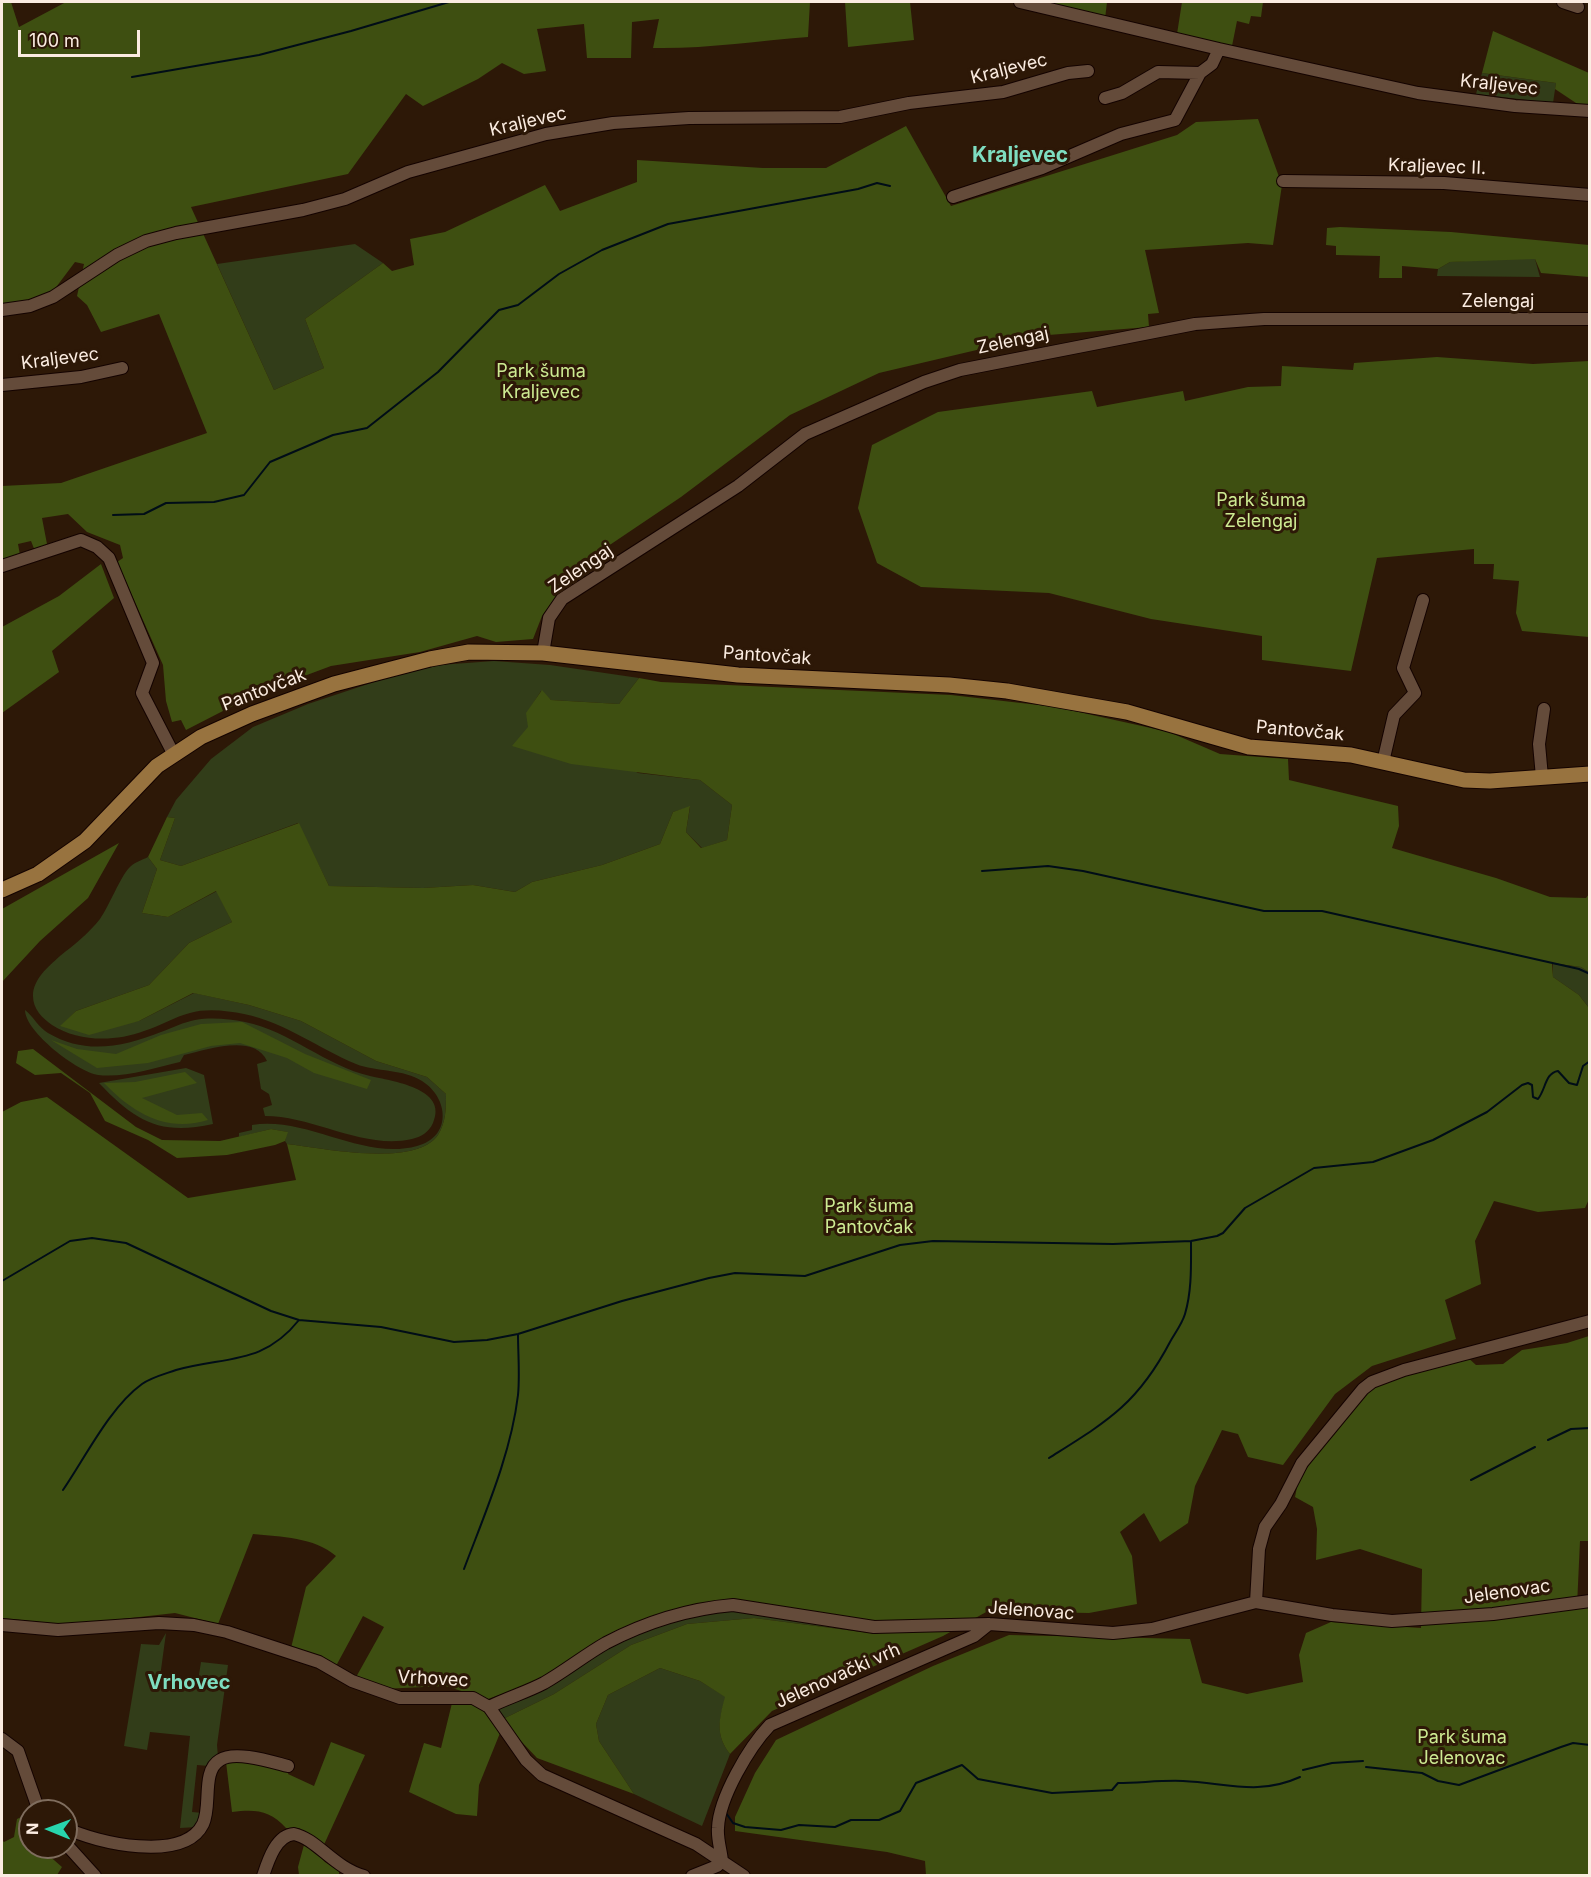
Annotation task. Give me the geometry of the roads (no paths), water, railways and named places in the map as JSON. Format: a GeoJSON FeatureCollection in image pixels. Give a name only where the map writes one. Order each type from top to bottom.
{"type":"FeatureCollection","features":[{"type":"Feature","properties":{"kind":"main road","name":"Pantovčak"},"geometry":{"type":"LineString","coordinates":[[2,890],[38,874],[85,841],[137,786],[173,753],[201,737],[252,714],[357,677],[469,652],[543,652],[738,675],[938,684],[1007,691],[1127,712],[1249,747],[1333,753],[1464,780],[1490,781],[1590,774]]}},
{"type":"Feature","properties":{"kind":"street","name":"Kraljevec"},"geometry":{"type":"LineString","coordinates":[[1020,2],[1418,93],[1515,106],[1590,111]]}},
{"type":"Feature","properties":{"kind":"street"},"geometry":{"type":"LineString","coordinates":[[1563,2],[1578,7]]}},
{"type":"Feature","properties":{"kind":"street"},"geometry":{"type":"LineString","coordinates":[[953,197],[1042,168],[1121,134],[1175,120],[1200,73],[1212,64],[1219,49]]}},
{"type":"Feature","properties":{"kind":"street","name":"Kraljevec"},"geometry":{"type":"LineString","coordinates":[[2,310],[30,306],[53,297],[89,272],[146,241],[176,233],[303,210],[345,199],[408,172],[546,134],[613,123],[657,120],[840,117],[909,103],[1003,92],[1068,73],[1088,71]]}},
{"type":"Feature","properties":{"kind":"street"},"geometry":{"type":"LineString","coordinates":[[1105,98],[1122,93],[1158,72],[1200,73]]}},
{"type":"Feature","properties":{"kind":"street","name":"Kraljevec II."},"geometry":{"type":"LineString","coordinates":[[1283,181],[1444,183],[1590,195]]}},
{"type":"Feature","properties":{"kind":"street","name":"Zelengaj"},"geometry":{"type":"LineString","coordinates":[[543,652],[549,618],[562,600],[738,486],[805,434],[914,387],[960,370],[1195,324],[1264,319],[1590,319]]}},
{"type":"Feature","properties":{"kind":"street","name":"Kraljevec"},"geometry":{"type":"LineString","coordinates":[[2,385],[81,377],[122,368]]}},
{"type":"Feature","properties":{"kind":"street"},"geometry":{"type":"LineString","coordinates":[[2,566],[81,540],[97,547],[109,558],[153,663],[142,693],[173,753]]}},
{"type":"Feature","properties":{"kind":"street"},"geometry":{"type":"LineString","coordinates":[[1383,762],[1394,715],[1415,693],[1403,668],[1423,600]]}},
{"type":"Feature","properties":{"kind":"street"},"geometry":{"type":"LineString","coordinates":[[1542,777],[1539,744],[1544,708]]}},
{"type":"Feature","properties":{"kind":"street"},"geometry":{"type":"LineString","coordinates":[[1256,1602],[1260,1578],[1259,1549],[1265,1527],[1281,1504],[1302,1463],[1372,1382],[1404,1370],[1590,1321]]}},
{"type":"Feature","properties":{"kind":"street","name":"Jelenovac"},"geometry":{"type":"LineString","coordinates":[[489,1707],[540,1685],[604,1644],[637,1628],[666,1616],[715,1606],[733,1605],[874,1627],[988,1624],[1113,1633],[1152,1629],[1256,1602],[1332,1615],[1392,1621],[1493,1614],[1590,1601]]}},
{"type":"Feature","properties":{"kind":"street","name":"Vrhovec"},"geometry":{"type":"LineString","coordinates":[[2,1624],[58,1630],[159,1623],[194,1625],[227,1632],[319,1662],[382,1693],[412,1699],[467,1697],[479,1700],[489,1707],[526,1760],[542,1775],[696,1844],[744,1875]]}},
{"type":"Feature","properties":{"kind":"street","name":"Jelenovački vrh"},"geometry":{"type":"LineString","coordinates":[[722,1861],[717,1830],[723,1802],[760,1736],[770,1725],[974,1636],[988,1624]]}},
{"type":"Feature","properties":{"kind":"street"},"geometry":{"type":"LineString","coordinates":[[2,1739],[18,1751],[33,1799]]}},
{"type":"Feature","properties":{"kind":"street"},"geometry":{"type":"LineString","coordinates":[[78,1831],[128,1846],[156,1846],[182,1841],[193,1836],[202,1826],[211,1770],[220,1760],[232,1756],[258,1758],[288,1766]]}},
{"type":"Feature","properties":{"kind":"street"},"geometry":{"type":"LineString","coordinates":[[263,1875],[275,1847],[283,1837],[294,1833],[346,1870],[364,1875]]}},
{"type":"Feature","properties":{"kind":"street"},"geometry":{"type":"LineString","coordinates":[[78,1857],[95,1875]]}},
{"type":"Feature","properties":{"kind":"street"},"geometry":{"type":"LineString","coordinates":[[692,1875],[717,1866],[722,1861]]}},
{"type":"Feature","properties":{"kind":"waterway"},"geometry":{"type":"LineString","coordinates":[[132,77],[259,55],[449,2]]}},
{"type":"Feature","properties":{"kind":"waterway"},"geometry":{"type":"LineString","coordinates":[[113,515],[144,514],[166,503],[214,502],[244,495],[270,462],[333,435],[367,428],[438,372],[499,310],[518,305],[559,274],[602,250],[668,224],[858,189],[877,183],[890,186]]}},
{"type":"Feature","properties":{"kind":"waterway"},"geometry":{"type":"LineString","coordinates":[[982,871],[1048,866],[1083,871],[1264,911],[1322,911],[1579,969],[1590,974]]}},
{"type":"Feature","properties":{"kind":"waterway"},"geometry":{"type":"LineString","coordinates":[[2,1281],[70,1241],[92,1238],[126,1243],[271,1311],[299,1320],[381,1327],[454,1342],[487,1340],[518,1334],[622,1301],[709,1278],[735,1273],[805,1276],[900,1245],[933,1241],[1113,1244],[1191,1241],[1217,1236],[1223,1233],[1245,1208],[1314,1168],[1373,1162],[1433,1140],[1487,1112],[1522,1085],[1528,1083],[1532,1085],[1533,1097],[1538,1099],[1548,1078],[1554,1072],[1558,1071],[1569,1083],[1577,1085],[1583,1066],[1590,1061]]}},
{"type":"Feature","properties":{"kind":"waterway"},"geometry":{"type":"LineString","coordinates":[[1049,1458],[1087,1434],[1118,1410],[1132,1397],[1158,1364],[1185,1314],[1190,1287],[1191,1241]]}},
{"type":"Feature","properties":{"kind":"waterway"},"geometry":{"type":"LineString","coordinates":[[63,1490],[109,1419],[130,1394],[142,1384],[176,1370],[258,1352],[272,1345],[299,1320]]}},
{"type":"Feature","properties":{"kind":"waterway"},"geometry":{"type":"LineString","coordinates":[[464,1569],[510,1439],[518,1395],[518,1334]]}},
{"type":"Feature","properties":{"kind":"waterway"},"geometry":{"type":"LineString","coordinates":[[1548,1440],[1571,1429],[1590,1428]]}},
{"type":"Feature","properties":{"kind":"waterway"},"geometry":{"type":"LineString","coordinates":[[1471,1480],[1535,1447]]}},
{"type":"Feature","properties":{"kind":"waterway"},"geometry":{"type":"LineString","coordinates":[[1366,1767],[1422,1773],[1438,1781],[1459,1785],[1573,1743],[1590,1745]]}},
{"type":"Feature","properties":{"kind":"waterway"},"geometry":{"type":"LineString","coordinates":[[1303,1770],[1332,1763],[1363,1761]]}},
{"type":"Feature","properties":{"kind":"waterway"},"geometry":{"type":"LineString","coordinates":[[726,1813],[733,1823],[745,1827],[781,1830],[799,1825],[835,1827],[851,1820],[879,1820],[900,1811],[916,1783],[962,1765],[978,1779],[1052,1793],[1112,1790],[1118,1783],[1167,1781],[1256,1787],[1285,1783],[1300,1777]]}},
{"type":"Feature","properties":{"kind":"district","name":"Kraljevec"},"geometry":{"type":"Point","coordinates":[1020,156]}},
{"type":"Feature","properties":{"kind":"district","name":"Vrhovec"},"geometry":{"type":"Point","coordinates":[189,1683]}},
{"type":"Feature","properties":{"kind":"park label","name":"Park šuma Kraljevec"},"geometry":{"type":"Point","coordinates":[541,382]}},
{"type":"Feature","properties":{"kind":"park label","name":"Park šuma Zelengaj"},"geometry":{"type":"Point","coordinates":[1261,511]}},
{"type":"Feature","properties":{"kind":"park label","name":"Park šuma Pantovčak"},"geometry":{"type":"Point","coordinates":[869,1217]}},
{"type":"Feature","properties":{"kind":"park label","name":"Park šuma Jelenovac"},"geometry":{"type":"Point","coordinates":[1462,1748]}}]}
